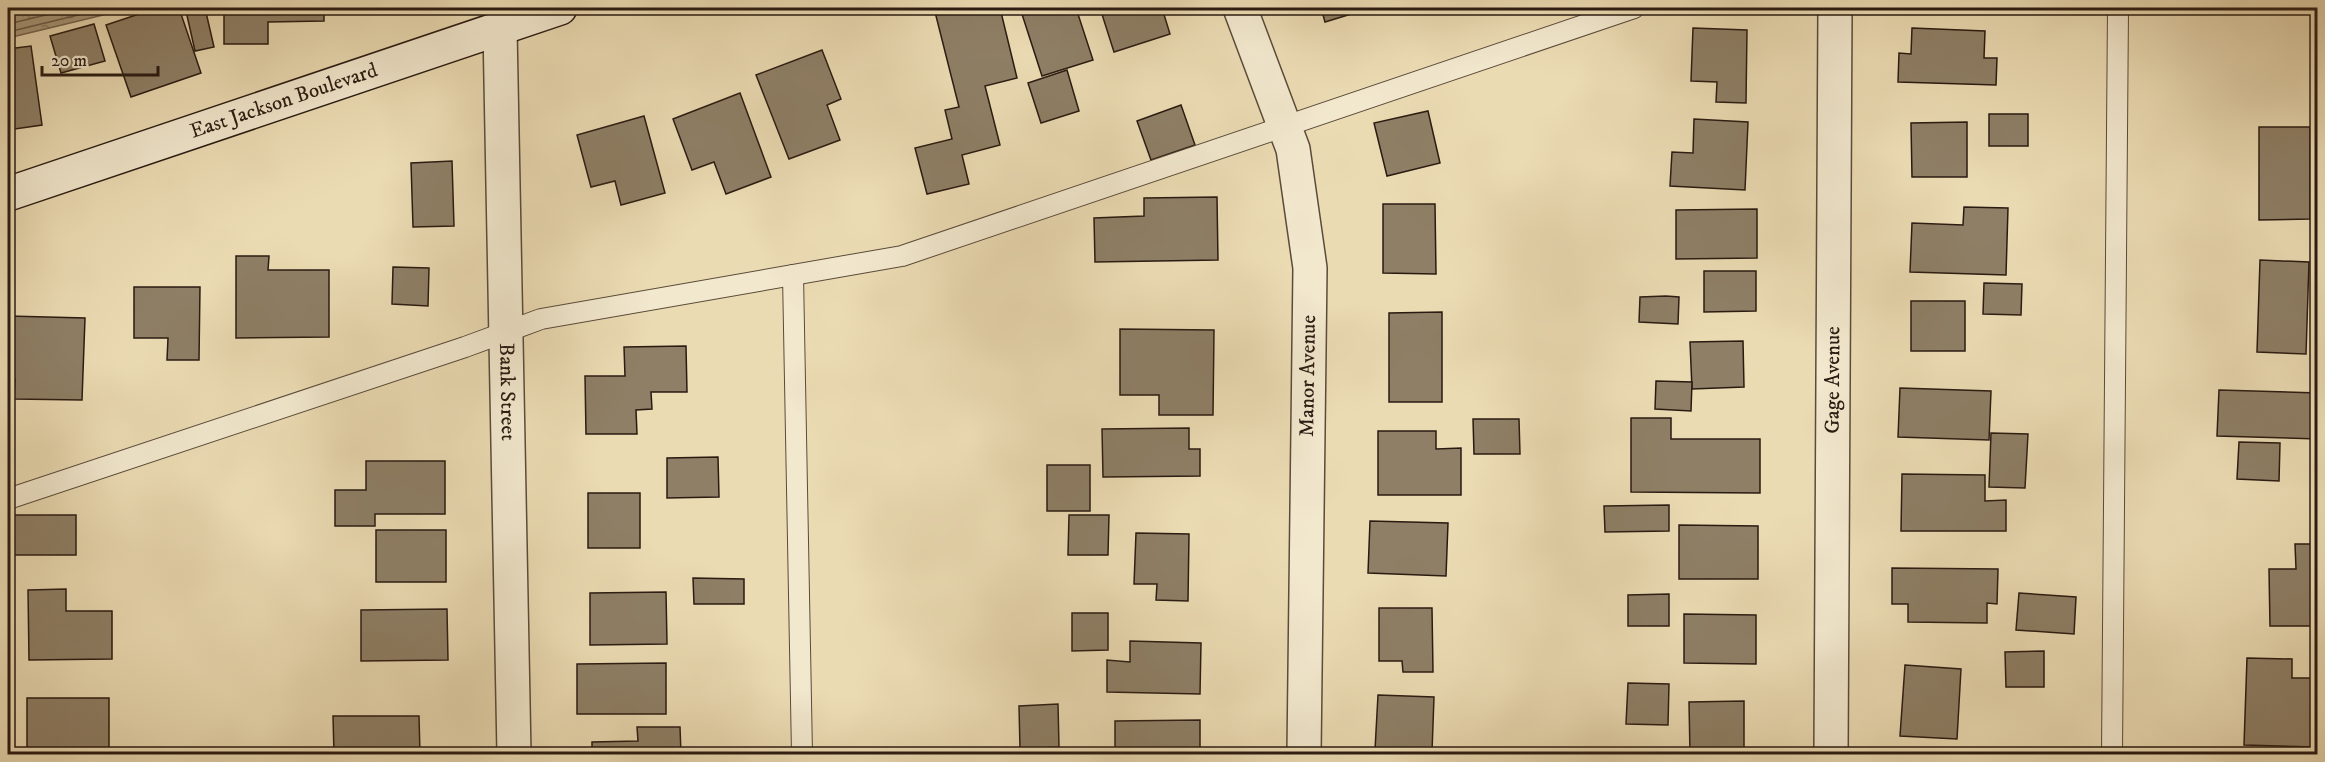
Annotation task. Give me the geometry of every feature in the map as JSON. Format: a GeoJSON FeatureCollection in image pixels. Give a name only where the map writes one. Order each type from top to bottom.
{"type":"FeatureCollection","features":[{"type":"Feature","properties":{"kind":"street","name":"East Jackson Boulevard"},"geometry":{"type":"LineString","coordinates":[[8,194],[560,8]]}},
{"type":"Feature","properties":{"kind":"street","name":"Manor Avenue"},"geometry":{"type":"LineString","coordinates":[[1240,8],[1293,149],[1310,268],[1304,754]]}},
{"type":"Feature","properties":{"kind":"street","name":"Gage Avenue"},"geometry":{"type":"LineString","coordinates":[[1831,754],[1835,8]]}},
{"type":"Feature","properties":{"kind":"street","name":"Bank Street"},"geometry":{"type":"LineString","coordinates":[[500,29],[504,332],[514,754]]}},
{"type":"Feature","properties":{"kind":"lane"},"geometry":{"type":"LineString","coordinates":[[8,499],[541,319],[903,256],[1634,8]]}},
{"type":"Feature","properties":{"kind":"lane"},"geometry":{"type":"LineString","coordinates":[[2112,754],[2118,8]]}},
{"type":"Feature","properties":{"kind":"lane"},"geometry":{"type":"LineString","coordinates":[[793,275],[802,754]]}},
{"type":"Feature","properties":{"kind":"water"},"geometry":{"type":"Polygon","coordinates":[[[8,8],[132,8],[8,38],[8,8]]]}},
{"type":"Feature","properties":{"kind":"building"},"geometry":{"type":"Polygon","coordinates":[[[157,8],[179,8],[201,73],[131,97],[106,25],[157,8]]]}},
{"type":"Feature","properties":{"kind":"building"},"geometry":{"type":"Polygon","coordinates":[[[205,8],[214,47],[195,51],[186,11],[205,8]]]}},
{"type":"Feature","properties":{"kind":"building"},"geometry":{"type":"Polygon","coordinates":[[[224,8],[324,8],[324,21],[268,22],[268,44],[224,44],[224,8]]]}},
{"type":"Feature","properties":{"kind":"building"},"geometry":{"type":"Polygon","coordinates":[[[934,8],[1000,8],[1017,78],[985,86],[1000,145],[962,155],[969,184],[927,194],[915,148],[952,139],[945,110],[959,107],[934,8]]]}},
{"type":"Feature","properties":{"kind":"building"},"geometry":{"type":"Polygon","coordinates":[[[1020,8],[1076,8],[1093,60],[1042,76],[1020,8]]]}},
{"type":"Feature","properties":{"kind":"building"},"geometry":{"type":"Polygon","coordinates":[[[1100,8],[1162,8],[1170,34],[1114,52],[1100,8]]]}},
{"type":"Feature","properties":{"kind":"building"},"geometry":{"type":"Polygon","coordinates":[[[1321,8],[1371,8],[1325,22],[1321,8]]]}},
{"type":"Feature","properties":{"kind":"building"},"geometry":{"type":"Polygon","coordinates":[[[1902,8],[1983,8],[1983,13],[1902,14],[1902,8]]]}},
{"type":"Feature","properties":{"kind":"building"},"geometry":{"type":"Polygon","coordinates":[[[2256,8],[2318,8],[2318,10],[2256,11],[2256,8]]]}},
{"type":"Feature","properties":{"kind":"building"},"geometry":{"type":"Polygon","coordinates":[[[94,24],[105,61],[61,73],[50,36],[94,24]]]}},
{"type":"Feature","properties":{"kind":"building"},"geometry":{"type":"Polygon","coordinates":[[[1693,28],[1747,30],[1746,103],[1716,102],[1717,82],[1691,81],[1693,28]]]}},
{"type":"Feature","properties":{"kind":"building"},"geometry":{"type":"Polygon","coordinates":[[[1912,28],[1985,31],[1984,58],[1997,58],[1996,85],[1898,82],[1899,53],[1911,54],[1912,28]]]}},
{"type":"Feature","properties":{"kind":"building"},"geometry":{"type":"Polygon","coordinates":[[[31,46],[42,125],[8,130],[8,49],[31,46]]]}},
{"type":"Feature","properties":{"kind":"building"},"geometry":{"type":"Polygon","coordinates":[[[822,50],[841,99],[827,105],[840,140],[789,159],[756,75],[822,50]]]}},
{"type":"Feature","properties":{"kind":"building"},"geometry":{"type":"Polygon","coordinates":[[[1067,70],[1079,111],[1041,123],[1028,83],[1067,70]]]}},
{"type":"Feature","properties":{"kind":"building"},"geometry":{"type":"Polygon","coordinates":[[[740,93],[771,177],[726,194],[714,162],[692,170],[673,119],[740,93]]]}},
{"type":"Feature","properties":{"kind":"building"},"geometry":{"type":"Polygon","coordinates":[[[1181,105],[1195,145],[1151,160],[1137,121],[1181,105]]]}},
{"type":"Feature","properties":{"kind":"building"},"geometry":{"type":"Polygon","coordinates":[[[1428,111],[1440,163],[1387,176],[1374,123],[1428,111]]]}},
{"type":"Feature","properties":{"kind":"building"},"geometry":{"type":"Polygon","coordinates":[[[1989,114],[2028,114],[2028,146],[1989,146],[1989,114]]]}},
{"type":"Feature","properties":{"kind":"building"},"geometry":{"type":"Polygon","coordinates":[[[644,116],[665,193],[621,205],[615,181],[591,187],[577,135],[644,116]]]}},
{"type":"Feature","properties":{"kind":"building"},"geometry":{"type":"Polygon","coordinates":[[[1694,119],[1748,122],[1745,190],[1670,186],[1672,152],[1693,153],[1694,119]]]}},
{"type":"Feature","properties":{"kind":"building"},"geometry":{"type":"Polygon","coordinates":[[[1967,122],[1967,177],[1912,177],[1911,123],[1967,122]]]}},
{"type":"Feature","properties":{"kind":"building"},"geometry":{"type":"Polygon","coordinates":[[[2259,127],[2310,127],[2310,219],[2259,220],[2259,127]]]}},
{"type":"Feature","properties":{"kind":"building"},"geometry":{"type":"Polygon","coordinates":[[[452,161],[454,226],[413,227],[411,163],[452,161]]]}},
{"type":"Feature","properties":{"kind":"building"},"geometry":{"type":"Polygon","coordinates":[[[1217,197],[1218,260],[1095,262],[1094,218],[1144,216],[1144,198],[1217,197]]]}},
{"type":"Feature","properties":{"kind":"building"},"geometry":{"type":"Polygon","coordinates":[[[1383,204],[1435,204],[1436,274],[1383,273],[1383,204]]]}},
{"type":"Feature","properties":{"kind":"building"},"geometry":{"type":"Polygon","coordinates":[[[1964,207],[2008,208],[2006,275],[1910,272],[1912,223],[1963,225],[1964,207]]]}},
{"type":"Feature","properties":{"kind":"building"},"geometry":{"type":"Polygon","coordinates":[[[1757,209],[1757,258],[1676,259],[1676,210],[1757,209]]]}},
{"type":"Feature","properties":{"kind":"building"},"geometry":{"type":"Polygon","coordinates":[[[236,256],[269,256],[268,270],[329,270],[329,337],[236,338],[236,256]]]}},
{"type":"Feature","properties":{"kind":"building"},"geometry":{"type":"Polygon","coordinates":[[[2260,260],[2309,262],[2306,354],[2257,352],[2260,260]]]}},
{"type":"Feature","properties":{"kind":"building"},"geometry":{"type":"Polygon","coordinates":[[[393,267],[429,268],[428,306],[392,304],[393,267]]]}},
{"type":"Feature","properties":{"kind":"building"},"geometry":{"type":"Polygon","coordinates":[[[1704,271],[1756,271],[1756,311],[1704,312],[1704,271]]]}},
{"type":"Feature","properties":{"kind":"building"},"geometry":{"type":"Polygon","coordinates":[[[1984,283],[2022,284],[2021,315],[1983,314],[1984,283]]]}},
{"type":"Feature","properties":{"kind":"building"},"geometry":{"type":"Polygon","coordinates":[[[134,287],[200,287],[199,360],[167,360],[168,338],[134,338],[134,287]]]}},
{"type":"Feature","properties":{"kind":"building"},"geometry":{"type":"Polygon","coordinates":[[[1640,297],[1679,297],[1678,324],[1639,322],[1640,297]]]}},
{"type":"Feature","properties":{"kind":"building"},"geometry":{"type":"Polygon","coordinates":[[[1911,301],[1965,301],[1965,351],[1911,351],[1911,301]]]}},
{"type":"Feature","properties":{"kind":"building"},"geometry":{"type":"Polygon","coordinates":[[[1442,312],[1442,402],[1389,402],[1389,313],[1442,312]]]}},
{"type":"Feature","properties":{"kind":"building"},"geometry":{"type":"Polygon","coordinates":[[[8,316],[85,318],[82,400],[14,399],[15,379],[8,379],[8,316]]]}},
{"type":"Feature","properties":{"kind":"building"},"geometry":{"type":"Polygon","coordinates":[[[1120,329],[1214,330],[1213,415],[1159,415],[1159,395],[1120,395],[1120,329]]]}},
{"type":"Feature","properties":{"kind":"building"},"geometry":{"type":"Polygon","coordinates":[[[1743,341],[1744,387],[1692,389],[1690,342],[1743,341]]]}},
{"type":"Feature","properties":{"kind":"building"},"geometry":{"type":"Polygon","coordinates":[[[686,346],[687,392],[651,392],[652,409],[636,410],[637,434],[586,434],[585,376],[625,376],[624,347],[686,346]]]}},
{"type":"Feature","properties":{"kind":"building"},"geometry":{"type":"Polygon","coordinates":[[[1656,381],[1692,382],[1691,411],[1655,409],[1656,381]]]}},
{"type":"Feature","properties":{"kind":"building"},"geometry":{"type":"Polygon","coordinates":[[[1900,388],[1991,391],[1989,440],[1898,437],[1900,388]]]}},
{"type":"Feature","properties":{"kind":"building"},"geometry":{"type":"Polygon","coordinates":[[[2219,390],[2318,393],[2318,439],[2217,436],[2219,390]]]}},
{"type":"Feature","properties":{"kind":"building"},"geometry":{"type":"Polygon","coordinates":[[[1631,418],[1671,418],[1671,439],[1760,439],[1760,493],[1631,492],[1631,418]]]}},
{"type":"Feature","properties":{"kind":"building"},"geometry":{"type":"Polygon","coordinates":[[[1473,419],[1519,419],[1520,454],[1474,454],[1473,419]]]}},
{"type":"Feature","properties":{"kind":"building"},"geometry":{"type":"Polygon","coordinates":[[[1189,428],[1189,449],[1200,449],[1200,476],[1103,477],[1102,429],[1189,428]]]}},
{"type":"Feature","properties":{"kind":"building"},"geometry":{"type":"Polygon","coordinates":[[[1378,431],[1436,431],[1436,449],[1461,448],[1461,495],[1378,495],[1378,431]]]}},
{"type":"Feature","properties":{"kind":"building"},"geometry":{"type":"Polygon","coordinates":[[[1991,433],[2028,434],[2025,488],[1989,487],[1991,433]]]}},
{"type":"Feature","properties":{"kind":"building"},"geometry":{"type":"Polygon","coordinates":[[[2239,442],[2280,443],[2279,481],[2237,479],[2239,442]]]}},
{"type":"Feature","properties":{"kind":"building"},"geometry":{"type":"Polygon","coordinates":[[[718,457],[719,497],[667,498],[667,458],[718,457]]]}},
{"type":"Feature","properties":{"kind":"building"},"geometry":{"type":"Polygon","coordinates":[[[366,461],[445,461],[445,514],[375,514],[375,526],[335,526],[335,490],[366,490],[366,461]]]}},
{"type":"Feature","properties":{"kind":"building"},"geometry":{"type":"Polygon","coordinates":[[[1047,465],[1090,465],[1090,511],[1047,511],[1047,465]]]}},
{"type":"Feature","properties":{"kind":"building"},"geometry":{"type":"Polygon","coordinates":[[[1902,474],[1985,475],[1985,501],[2006,500],[2006,531],[1901,531],[1902,474]]]}},
{"type":"Feature","properties":{"kind":"building"},"geometry":{"type":"Polygon","coordinates":[[[588,493],[640,493],[640,548],[588,548],[588,493]]]}},
{"type":"Feature","properties":{"kind":"building"},"geometry":{"type":"Polygon","coordinates":[[[1669,505],[1669,531],[1605,532],[1604,506],[1669,505]]]}},
{"type":"Feature","properties":{"kind":"building"},"geometry":{"type":"Polygon","coordinates":[[[8,515],[76,515],[76,555],[8,555],[8,515]]]}},
{"type":"Feature","properties":{"kind":"building"},"geometry":{"type":"Polygon","coordinates":[[[1069,515],[1109,515],[1108,555],[1068,555],[1069,515]]]}},
{"type":"Feature","properties":{"kind":"building"},"geometry":{"type":"Polygon","coordinates":[[[1370,521],[1448,523],[1446,576],[1368,573],[1370,521]]]}},
{"type":"Feature","properties":{"kind":"building"},"geometry":{"type":"Polygon","coordinates":[[[1679,525],[1758,526],[1758,579],[1679,579],[1679,525]]]}},
{"type":"Feature","properties":{"kind":"building"},"geometry":{"type":"Polygon","coordinates":[[[376,530],[446,530],[446,582],[376,582],[376,530]]]}},
{"type":"Feature","properties":{"kind":"building"},"geometry":{"type":"Polygon","coordinates":[[[1136,533],[1189,534],[1188,601],[1156,600],[1157,584],[1134,584],[1136,533]]]}},
{"type":"Feature","properties":{"kind":"building"},"geometry":{"type":"Polygon","coordinates":[[[2295,544],[2318,544],[2318,626],[2270,626],[2269,569],[2296,569],[2295,544]]]}},
{"type":"Feature","properties":{"kind":"building"},"geometry":{"type":"Polygon","coordinates":[[[1892,568],[1998,569],[1997,604],[1987,603],[1987,623],[1908,622],[1908,604],[1892,604],[1892,568]]]}},
{"type":"Feature","properties":{"kind":"building"},"geometry":{"type":"Polygon","coordinates":[[[693,578],[744,579],[744,604],[694,604],[693,578]]]}},
{"type":"Feature","properties":{"kind":"building"},"geometry":{"type":"Polygon","coordinates":[[[66,589],[66,611],[112,611],[112,659],[29,660],[28,590],[66,589]]]}},
{"type":"Feature","properties":{"kind":"building"},"geometry":{"type":"Polygon","coordinates":[[[666,592],[667,644],[590,645],[590,593],[666,592]]]}},
{"type":"Feature","properties":{"kind":"building"},"geometry":{"type":"Polygon","coordinates":[[[2019,593],[2076,597],[2074,634],[2016,630],[2019,593]]]}},
{"type":"Feature","properties":{"kind":"building"},"geometry":{"type":"Polygon","coordinates":[[[1669,594],[1669,626],[1628,626],[1628,595],[1669,594]]]}},
{"type":"Feature","properties":{"kind":"building"},"geometry":{"type":"Polygon","coordinates":[[[1379,608],[1432,608],[1433,672],[1403,672],[1402,661],[1379,661],[1379,608]]]}},
{"type":"Feature","properties":{"kind":"building"},"geometry":{"type":"Polygon","coordinates":[[[447,609],[448,660],[361,661],[361,610],[447,609]]]}},
{"type":"Feature","properties":{"kind":"building"},"geometry":{"type":"Polygon","coordinates":[[[1072,613],[1108,613],[1108,650],[1072,651],[1072,613]]]}},
{"type":"Feature","properties":{"kind":"building"},"geometry":{"type":"Polygon","coordinates":[[[1684,614],[1756,615],[1756,664],[1684,663],[1684,614]]]}},
{"type":"Feature","properties":{"kind":"building"},"geometry":{"type":"Polygon","coordinates":[[[1130,641],[1201,643],[1200,694],[1107,692],[1107,660],[1130,662],[1130,641]]]}},
{"type":"Feature","properties":{"kind":"building"},"geometry":{"type":"Polygon","coordinates":[[[2044,651],[2044,687],[2006,687],[2005,652],[2044,651]]]}},
{"type":"Feature","properties":{"kind":"building"},"geometry":{"type":"Polygon","coordinates":[[[2247,658],[2292,659],[2292,678],[2315,678],[2313,747],[2244,745],[2247,658]]]}},
{"type":"Feature","properties":{"kind":"building"},"geometry":{"type":"Polygon","coordinates":[[[666,663],[666,714],[577,714],[577,664],[666,663]]]}},
{"type":"Feature","properties":{"kind":"building"},"geometry":{"type":"Polygon","coordinates":[[[1905,665],[1961,669],[1957,739],[1900,736],[1905,665]]]}},
{"type":"Feature","properties":{"kind":"building"},"geometry":{"type":"Polygon","coordinates":[[[1628,683],[1669,684],[1668,725],[1626,724],[1628,683]]]}},
{"type":"Feature","properties":{"kind":"building"},"geometry":{"type":"Polygon","coordinates":[[[1378,695],[1434,697],[1432,752],[1375,750],[1378,695]]]}},
{"type":"Feature","properties":{"kind":"building"},"geometry":{"type":"Polygon","coordinates":[[[27,698],[109,698],[109,754],[27,754],[27,698]]]}},
{"type":"Feature","properties":{"kind":"building"},"geometry":{"type":"Polygon","coordinates":[[[1744,701],[1744,752],[1690,753],[1689,702],[1744,701]]]}},
{"type":"Feature","properties":{"kind":"building"},"geometry":{"type":"Polygon","coordinates":[[[1058,704],[1059,747],[1020,749],[1019,706],[1058,704]]]}},
{"type":"Feature","properties":{"kind":"building"},"geometry":{"type":"Polygon","coordinates":[[[333,716],[419,716],[420,754],[334,754],[333,716]]]}},
{"type":"Feature","properties":{"kind":"building"},"geometry":{"type":"Polygon","coordinates":[[[1200,720],[1200,752],[1115,754],[1115,721],[1200,720]]]}},
{"type":"Feature","properties":{"kind":"building"},"geometry":{"type":"Polygon","coordinates":[[[637,727],[680,727],[681,754],[592,754],[592,742],[638,741],[637,727]]]}}]}
